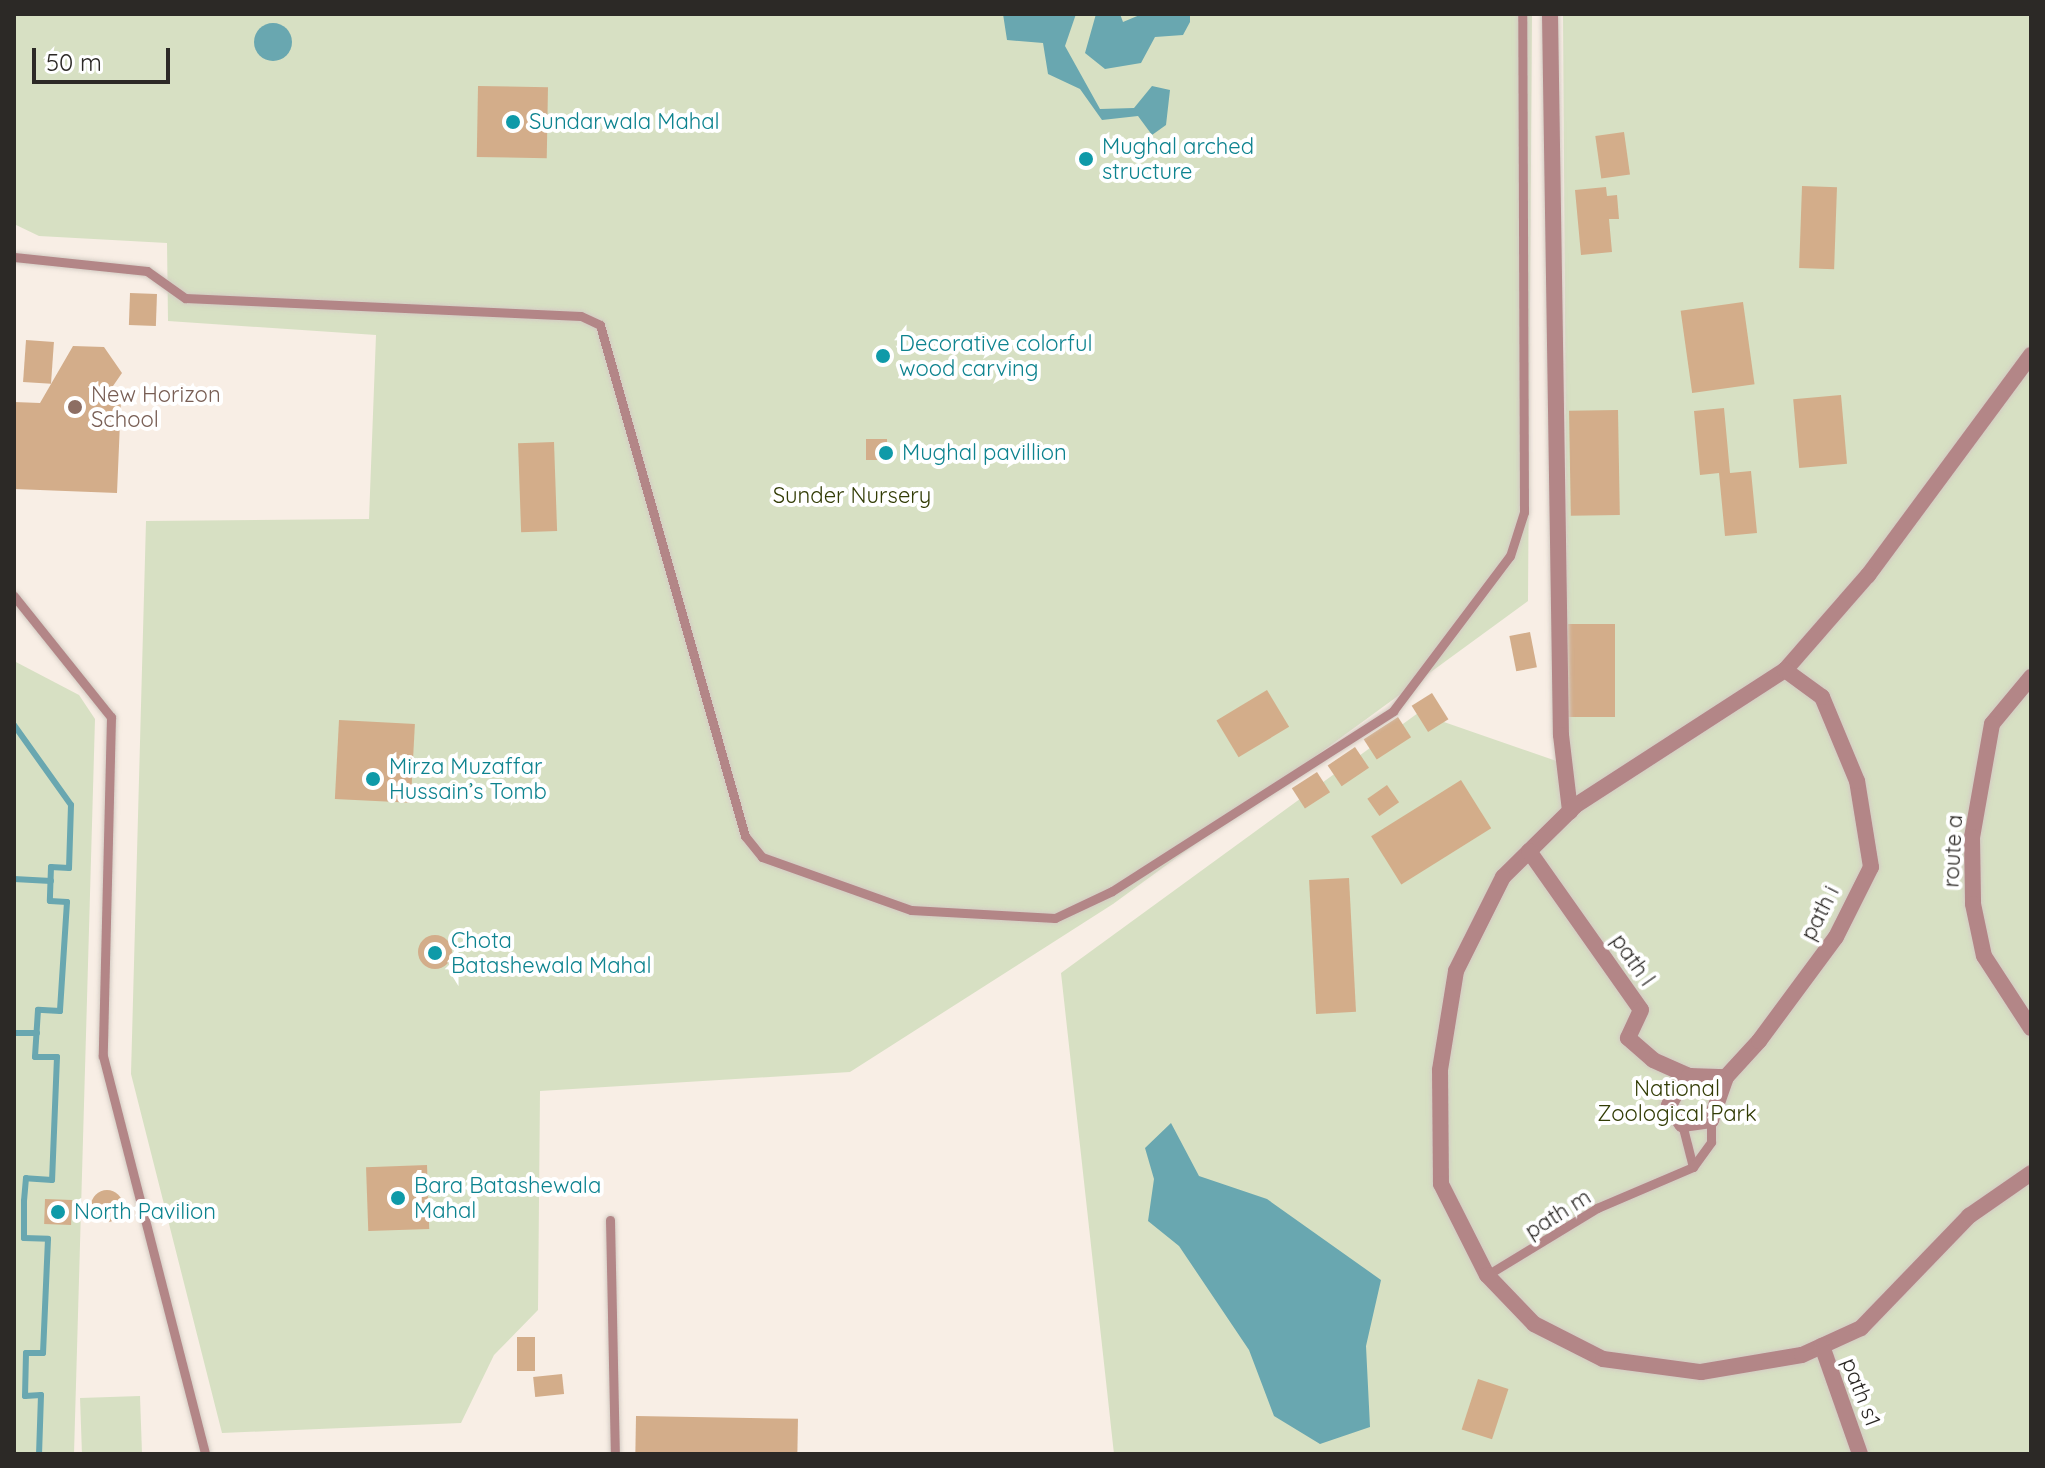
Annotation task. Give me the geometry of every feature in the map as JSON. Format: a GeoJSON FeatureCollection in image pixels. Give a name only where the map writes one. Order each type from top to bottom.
{"type":"FeatureCollection","features":[{"type":"Feature","properties":{"kind":"street"},"geometry":{"type":"LineString","coordinates":[[1550,14],[1561,735],[1570,811]]}},
{"type":"Feature","properties":{"kind":"street"},"geometry":{"type":"LineString","coordinates":[[2031,355],[1868,575],[1785,670],[1570,811],[1503,877],[1456,971],[1440,1070],[1441,1184],[1487,1275],[1534,1324],[1603,1359],[1701,1372],[1822,1346],[1861,1328],[1969,1216],[2031,1173]]}},
{"type":"Feature","properties":{"kind":"street","name":"path i"},"geometry":{"type":"LineString","coordinates":[[1711,1120],[1726,1077],[1816,967],[1871,867],[1857,781],[1822,697],[1785,670]]}},
{"type":"Feature","properties":{"kind":"street","name":"route a"},"geometry":{"type":"LineString","coordinates":[[2031,677],[1992,724],[1972,837],[1973,904],[1984,956],[2031,1028]]}},
{"type":"Feature","properties":{"kind":"street","name":"path l"},"geometry":{"type":"LineString","coordinates":[[1529,851],[1641,1010],[1628,1038],[1653,1060],[1689,1076]]}},
{"type":"Feature","properties":{"kind":"street"},"geometry":{"type":"LineString","coordinates":[[1711,1120],[1682,1124],[1669,1105],[1689,1076],[1726,1077]]}},
{"type":"Feature","properties":{"kind":"street","name":"path s1"},"geometry":{"type":"LineString","coordinates":[[1822,1346],[1860,1454]]}},
{"type":"Feature","properties":{"kind":"lane"},"geometry":{"type":"LineString","coordinates":[[14,257],[147,271],[185,298],[581,316],[600,325],[745,836],[762,857],[911,910],[1055,918],[1112,891],[1393,711],[1510,556],[1524,512],[1522,14]]}},
{"type":"Feature","properties":{"kind":"lane"},"geometry":{"type":"LineString","coordinates":[[14,596],[111,717],[103,1056],[205,1454]]}},
{"type":"Feature","properties":{"kind":"lane"},"geometry":{"type":"LineString","coordinates":[[1693,1167],[1711,1142],[1711,1120]]}},
{"type":"Feature","properties":{"kind":"lane"},"geometry":{"type":"LineString","coordinates":[[1682,1124],[1693,1167]]}},
{"type":"Feature","properties":{"kind":"lane","name":"path m"},"geometry":{"type":"LineString","coordinates":[[1487,1275],[1597,1208],[1693,1167]]}},
{"type":"Feature","properties":{"kind":"lane"},"geometry":{"type":"LineString","coordinates":[[610,1220],[615,1454]]}},
{"type":"Feature","properties":{"kind":"green space","name":"Sunder Nursery"},"geometry":{"type":"Polygon","coordinates":[[[14,14],[1532,14],[1528,601],[1113,904],[850,1072],[540,1091],[538,1310],[494,1355],[461,1423],[222,1433],[131,1074],[146,521],[369,519],[376,335],[168,321],[167,243],[39,236],[14,224],[14,14]]]}},
{"type":"Feature","properties":{"kind":"green space","name":"National Zoological Park"},"geometry":{"type":"Polygon","coordinates":[[[1563,14],[2031,14],[2031,1454],[1114,1454],[1061,973],[1418,713],[1568,765],[1563,14]]]}},
{"type":"Feature","properties":{"kind":"green space"},"geometry":{"type":"Polygon","coordinates":[[[14,661],[79,695],[95,719],[74,1454],[14,1454],[14,661]]]}},
{"type":"Feature","properties":{"kind":"green space"},"geometry":{"type":"Polygon","coordinates":[[[140,1396],[142,1454],[82,1454],[80,1398],[140,1396]]]}},
{"type":"Feature","properties":{"kind":"water"},"geometry":{"type":"Polygon","coordinates":[[[1003,14],[1076,14],[1065,46],[1100,109],[1134,108],[1152,86],[1170,90],[1166,125],[1152,135],[1138,116],[1102,120],[1080,89],[1048,74],[1043,43],[1007,40],[1003,14]]]}},
{"type":"Feature","properties":{"kind":"water"},"geometry":{"type":"Polygon","coordinates":[[[1096,14],[1120,14],[1123,22],[1142,14],[1190,14],[1190,22],[1183,35],[1155,37],[1141,63],[1105,69],[1085,53],[1096,14]]]}},
{"type":"Feature","properties":{"kind":"water"},"geometry":{"type":"Polygon","coordinates":[[[273,23],[287,28],[292,42],[287,56],[273,61],[259,56],[254,42],[259,28],[273,23]]]}},
{"type":"Feature","properties":{"kind":"water"},"geometry":{"type":"Polygon","coordinates":[[[1171,1123],[1199,1176],[1267,1199],[1381,1280],[1366,1346],[1370,1427],[1320,1444],[1274,1416],[1249,1350],[1179,1246],[1148,1221],[1154,1179],[1145,1148],[1171,1123]]]}},
{"type":"Feature","properties":{"kind":"building","name":"Sundarwala Mahal"},"geometry":{"type":"Polygon","coordinates":[[[478,86],[548,87],[547,158],[477,157],[478,86]]]}},
{"type":"Feature","properties":{"kind":"building"},"geometry":{"type":"Polygon","coordinates":[[[1624,132],[1630,175],[1601,179],[1595,136],[1624,132]]]}},
{"type":"Feature","properties":{"kind":"building"},"geometry":{"type":"Polygon","coordinates":[[[1802,186],[1837,187],[1834,269],[1799,268],[1802,186]]]}},
{"type":"Feature","properties":{"kind":"building"},"geometry":{"type":"Polygon","coordinates":[[[1606,187],[1607,196],[1617,195],[1619,219],[1609,219],[1612,252],[1581,255],[1575,190],[1606,187]]]}},
{"type":"Feature","properties":{"kind":"building"},"geometry":{"type":"Polygon","coordinates":[[[130,293],[157,294],[156,326],[129,325],[130,293]]]}},
{"type":"Feature","properties":{"kind":"building"},"geometry":{"type":"Polygon","coordinates":[[[1743,302],[1755,384],[1692,393],[1681,311],[1743,302]]]}},
{"type":"Feature","properties":{"kind":"building"},"geometry":{"type":"Polygon","coordinates":[[[26,340],[54,342],[51,384],[23,382],[26,340]]]}},
{"type":"Feature","properties":{"kind":"building"},"geometry":{"type":"Polygon","coordinates":[[[73,346],[104,347],[122,373],[113,386],[121,399],[117,493],[14,489],[14,402],[40,403],[73,346]]]}},
{"type":"Feature","properties":{"kind":"building"},"geometry":{"type":"Polygon","coordinates":[[[1841,395],[1847,464],[1799,468],[1793,399],[1841,395]]]}},
{"type":"Feature","properties":{"kind":"building"},"geometry":{"type":"Polygon","coordinates":[[[1724,408],[1730,473],[1751,471],[1757,533],[1725,536],[1719,473],[1700,475],[1694,411],[1724,408]]]}},
{"type":"Feature","properties":{"kind":"building"},"geometry":{"type":"Polygon","coordinates":[[[1618,410],[1620,515],[1571,516],[1569,411],[1618,410]]]}},
{"type":"Feature","properties":{"kind":"building"},"geometry":{"type":"Polygon","coordinates":[[[866,439],[887,439],[887,460],[866,460],[866,439]]]}},
{"type":"Feature","properties":{"kind":"building"},"geometry":{"type":"Polygon","coordinates":[[[554,442],[557,531],[521,532],[518,443],[554,442]]]}},
{"type":"Feature","properties":{"kind":"building"},"geometry":{"type":"Polygon","coordinates":[[[1568,624],[1615,624],[1615,717],[1568,717],[1568,624]]]}},
{"type":"Feature","properties":{"kind":"building"},"geometry":{"type":"Polygon","coordinates":[[[1530,632],[1537,667],[1516,671],[1509,636],[1530,632]]]}},
{"type":"Feature","properties":{"kind":"building"},"geometry":{"type":"Polygon","coordinates":[[[1267,690],[1289,727],[1239,757],[1216,720],[1267,690]]]}},
{"type":"Feature","properties":{"kind":"building"},"geometry":{"type":"Polygon","coordinates":[[[1432,693],[1448,719],[1428,732],[1412,706],[1432,693]]]}},
{"type":"Feature","properties":{"kind":"building"},"geometry":{"type":"Polygon","coordinates":[[[1398,717],[1411,737],[1377,759],[1364,739],[1398,717]]]}},
{"type":"Feature","properties":{"kind":"building","name":"Mirza Muzaffar Hussain’s Tomb"},"geometry":{"type":"Polygon","coordinates":[[[339,720],[415,724],[411,803],[335,799],[339,720]]]}},
{"type":"Feature","properties":{"kind":"building"},"geometry":{"type":"Polygon","coordinates":[[[1355,747],[1369,768],[1342,786],[1328,765],[1355,747]]]}},
{"type":"Feature","properties":{"kind":"building"},"geometry":{"type":"Polygon","coordinates":[[[1317,772],[1330,792],[1305,808],[1292,788],[1317,772]]]}},
{"type":"Feature","properties":{"kind":"building"},"geometry":{"type":"Polygon","coordinates":[[[1461,780],[1491,828],[1401,885],[1371,836],[1461,780]]]}},
{"type":"Feature","properties":{"kind":"building"},"geometry":{"type":"Polygon","coordinates":[[[1387,785],[1399,802],[1379,816],[1367,799],[1387,785]]]}},
{"type":"Feature","properties":{"kind":"building"},"geometry":{"type":"Polygon","coordinates":[[[1349,878],[1356,1012],[1316,1014],[1309,880],[1349,878]]]}},
{"type":"Feature","properties":{"kind":"building","name":"Chota Batashewala Mahal"},"geometry":{"type":"Polygon","coordinates":[[[435,935],[447,940],[452,952],[447,964],[435,969],[423,964],[418,952],[423,940],[435,935]]]}},
{"type":"Feature","properties":{"kind":"building","name":"Bara Batashewala Mahal"},"geometry":{"type":"Polygon","coordinates":[[[427,1165],[429,1229],[368,1231],[366,1167],[427,1165]]]}},
{"type":"Feature","properties":{"kind":"building"},"geometry":{"type":"Polygon","coordinates":[[[107,1190],[118,1195],[123,1206],[118,1217],[107,1222],[96,1217],[91,1206],[96,1195],[107,1190]]]}},
{"type":"Feature","properties":{"kind":"building","name":"North Pavilion"},"geometry":{"type":"Polygon","coordinates":[[[45,1199],[72,1200],[71,1225],[44,1224],[45,1199]]]}},
{"type":"Feature","properties":{"kind":"building"},"geometry":{"type":"Polygon","coordinates":[[[517,1337],[535,1337],[535,1371],[517,1371],[517,1337]]]}},
{"type":"Feature","properties":{"kind":"building"},"geometry":{"type":"Polygon","coordinates":[[[562,1374],[564,1394],[535,1397],[533,1377],[562,1374]]]}},
{"type":"Feature","properties":{"kind":"building"},"geometry":{"type":"Polygon","coordinates":[[[1478,1379],[1508,1389],[1492,1439],[1462,1429],[1478,1379]]]}},
{"type":"Feature","properties":{"kind":"building"},"geometry":{"type":"Polygon","coordinates":[[[636,1416],[798,1419],[797,1454],[635,1454],[636,1416]]]}},
{"type":"Feature","properties":{"kind":"waterway"},"geometry":{"type":"LineString","coordinates":[[14,725],[71,805],[69,868],[51,867],[50,901],[67,902],[60,1011],[38,1010],[35,1057],[57,1057],[52,1180],[26,1178],[24,1201],[24,1238],[48,1239],[43,1353],[26,1353],[25,1396],[41,1395],[39,1454]]}},
{"type":"Feature","properties":{"kind":"waterway"},"geometry":{"type":"LineString","coordinates":[[14,879],[51,881]]}},
{"type":"Feature","properties":{"kind":"waterway"},"geometry":{"type":"LineString","coordinates":[[14,1033],[37,1033]]}},
{"type":"Feature","properties":{"kind":"place","name":"Sundarwala Mahal"},"geometry":{"type":"Point","coordinates":[513,122]}},
{"type":"Feature","properties":{"kind":"place","name":"Mughal arched structure"},"geometry":{"type":"Point","coordinates":[1086,159]}},
{"type":"Feature","properties":{"kind":"place","name":"Decorative colorful wood carving"},"geometry":{"type":"Point","coordinates":[883,356]}},
{"type":"Feature","properties":{"kind":"place","name":"New Horizon School"},"geometry":{"type":"Point","coordinates":[75,407]}},
{"type":"Feature","properties":{"kind":"place","name":"Mughal pavillion"},"geometry":{"type":"Point","coordinates":[886,453]}},
{"type":"Feature","properties":{"kind":"place","name":"Mirza Muzaffar Hussain’s Tomb"},"geometry":{"type":"Point","coordinates":[373,779]}},
{"type":"Feature","properties":{"kind":"place","name":"Chota Batashewala Mahal"},"geometry":{"type":"Point","coordinates":[435,953]}},
{"type":"Feature","properties":{"kind":"place","name":"Bara Batashewala Mahal"},"geometry":{"type":"Point","coordinates":[398,1198]}},
{"type":"Feature","properties":{"kind":"place","name":"North Pavilion"},"geometry":{"type":"Point","coordinates":[58,1212]}}]}
